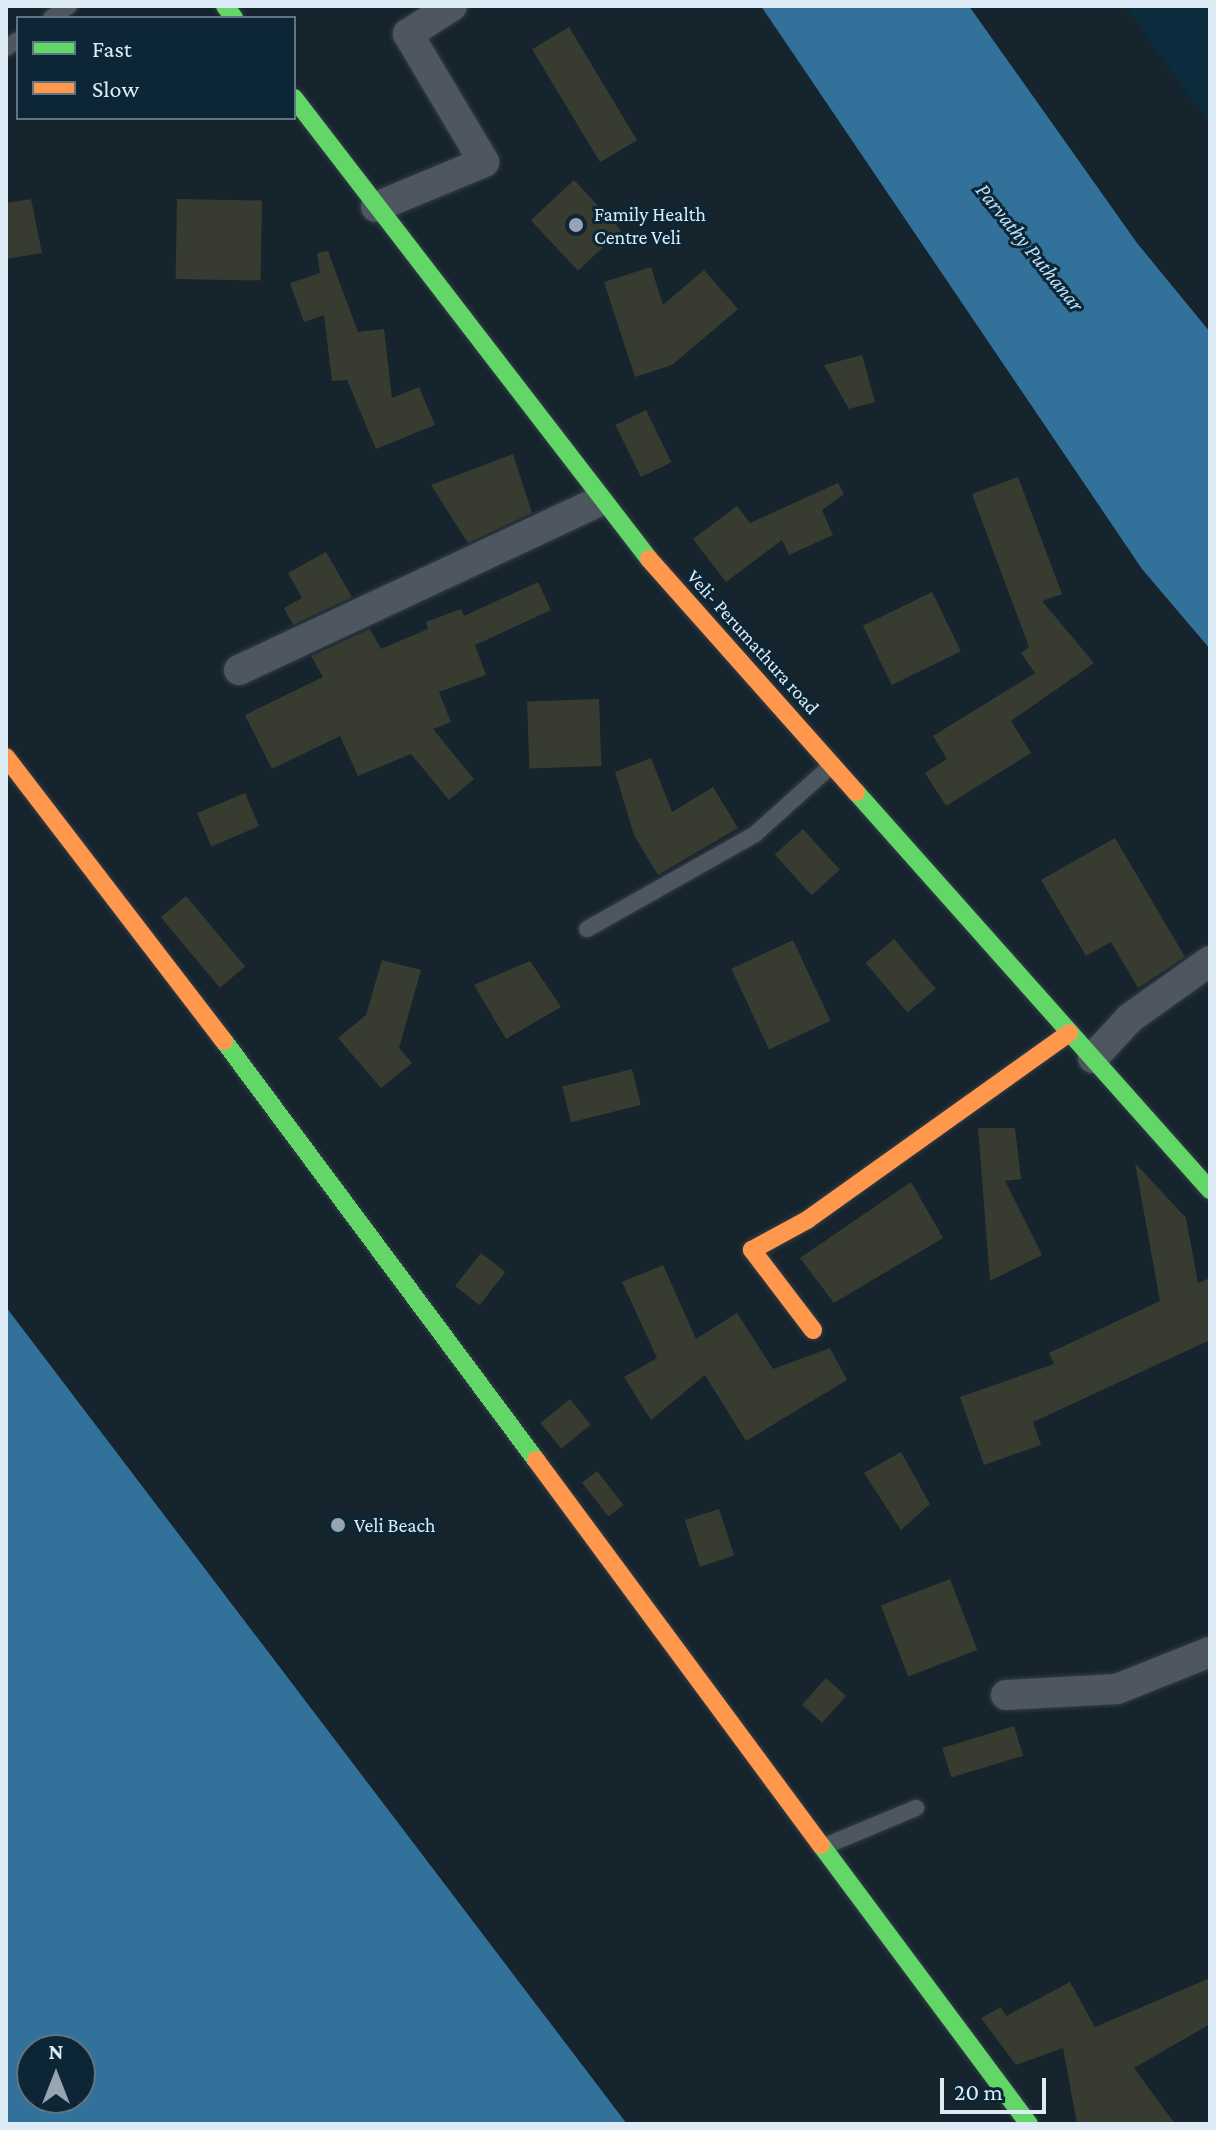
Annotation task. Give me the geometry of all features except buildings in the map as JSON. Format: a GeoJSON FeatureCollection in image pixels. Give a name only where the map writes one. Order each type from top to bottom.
{"type":"FeatureCollection","features":[{"type":"Feature","properties":{"kind":"street"},"geometry":{"type":"LineString","coordinates":[[376,207],[484,162],[408,34],[452,6]]}},
{"type":"Feature","properties":{"kind":"street","name":"Veli- Perumathura road"},"geometry":{"type":"LineString","coordinates":[[296,101],[598,502],[1210,1190]]}},
{"type":"Feature","properties":{"kind":"street"},"geometry":{"type":"LineString","coordinates":[[239,670],[598,502]]}},
{"type":"Feature","properties":{"kind":"street"},"geometry":{"type":"LineString","coordinates":[[6,757],[423,1300],[822,1847],[1029,2124]]}},
{"type":"Feature","properties":{"kind":"street"},"geometry":{"type":"LineString","coordinates":[[1093,1058],[1130,1018],[1210,961]]}},
{"type":"Feature","properties":{"kind":"street"},"geometry":{"type":"LineString","coordinates":[[813,1330],[752,1250],[807,1220],[1069,1033]]}},
{"type":"Feature","properties":{"kind":"street"},"geometry":{"type":"LineString","coordinates":[[1006,1695],[1117,1689],[1210,1652]]}},
{"type":"Feature","properties":{"kind":"lane"},"geometry":{"type":"LineString","coordinates":[[587,929],[754,835],[833,764]]}},
{"type":"Feature","properties":{"kind":"lane"},"geometry":{"type":"LineString","coordinates":[[822,1847],[916,1808]]}},
{"type":"Feature","properties":{"kind":"shaded area"},"geometry":{"type":"Polygon","coordinates":[[[1125,6],[1210,6],[1210,124],[1184,89],[1125,6]]]}},
{"type":"Feature","properties":{"kind":"water","name":"Parvathy Puthanar"},"geometry":{"type":"Polygon","coordinates":[[[761,6],[969,6],[1137,243],[1210,332],[1210,649],[1142,569],[761,6]]]}},
{"type":"Feature","properties":{"kind":"water"},"geometry":{"type":"Polygon","coordinates":[[[6,1307],[627,2124],[6,2124],[6,1307]]]}},
{"type":"Feature","properties":{"kind":"traffic: fast"},"geometry":{"type":"LineString","coordinates":[[225,6],[232,16]]}},
{"type":"Feature","properties":{"kind":"traffic: fast"},"geometry":{"type":"LineString","coordinates":[[296,101],[649,559]]}},
{"type":"Feature","properties":{"kind":"traffic: fast"},"geometry":{"type":"LineString","coordinates":[[856,792],[1210,1190]]}},
{"type":"Feature","properties":{"kind":"traffic: fast"},"geometry":{"type":"LineString","coordinates":[[224,1041],[536,1460]]}},
{"type":"Feature","properties":{"kind":"traffic: fast"},"geometry":{"type":"LineString","coordinates":[[821,1845],[1029,2124]]}},
{"type":"Feature","properties":{"kind":"traffic: slow"},"geometry":{"type":"LineString","coordinates":[[649,559],[856,792]]}},
{"type":"Feature","properties":{"kind":"traffic: slow"},"geometry":{"type":"LineString","coordinates":[[6,757],[224,1041]]}},
{"type":"Feature","properties":{"kind":"traffic: slow"},"geometry":{"type":"LineString","coordinates":[[813,1330],[752,1250],[807,1220],[1069,1033]]}},
{"type":"Feature","properties":{"kind":"traffic: slow"},"geometry":{"type":"LineString","coordinates":[[536,1460],[821,1845]]}},
{"type":"Feature","properties":{"kind":"place","name":"Family Health Centre Veli"},"geometry":{"type":"Point","coordinates":[576,225]}},
{"type":"Feature","properties":{"kind":"place","name":"Veli Beach"},"geometry":{"type":"Point","coordinates":[338,1525]}}]}
